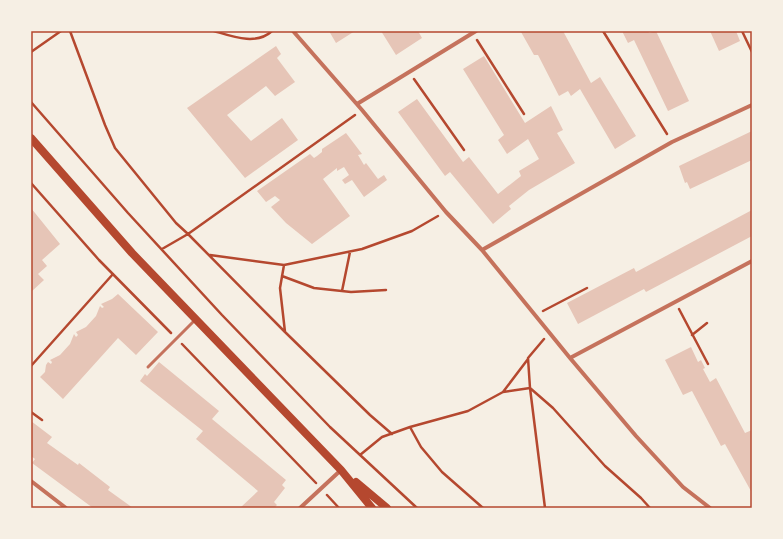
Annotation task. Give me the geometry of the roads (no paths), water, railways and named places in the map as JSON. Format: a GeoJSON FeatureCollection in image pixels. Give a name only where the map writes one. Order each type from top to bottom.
{"type":"FeatureCollection","features":[{"type":"Feature","properties":{"kind":"main road"},"geometry":{"type":"LineString","coordinates":[[31,138],[132,254],[341,470],[372,508]]}},
{"type":"Feature","properties":{"kind":"main road"},"geometry":{"type":"LineString","coordinates":[[341,470],[386,508]]}},
{"type":"Feature","properties":{"kind":"street"},"geometry":{"type":"LineString","coordinates":[[293,31],[357,104],[446,212],[482,250],[636,436],[682,487],[710,508]]}},
{"type":"Feature","properties":{"kind":"street"},"geometry":{"type":"LineString","coordinates":[[357,104],[474,32]]}},
{"type":"Feature","properties":{"kind":"street"},"geometry":{"type":"LineString","coordinates":[[482,250],[672,142],[752,105]]}},
{"type":"Feature","properties":{"kind":"street"},"geometry":{"type":"LineString","coordinates":[[570,358],[752,261]]}},
{"type":"Feature","properties":{"kind":"street"},"geometry":{"type":"LineString","coordinates":[[300,508],[341,470]]}},
{"type":"Feature","properties":{"kind":"street"},"geometry":{"type":"LineString","coordinates":[[31,481],[66,508]]}},
{"type":"Feature","properties":{"kind":"lane"},"geometry":{"type":"LineString","coordinates":[[148,367],[196,319]]}}]}
